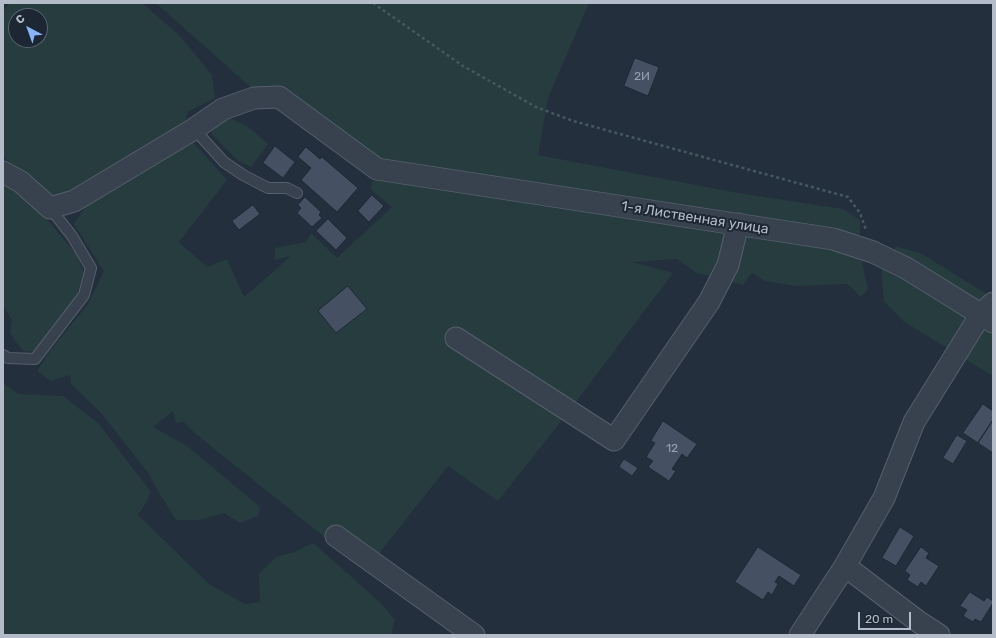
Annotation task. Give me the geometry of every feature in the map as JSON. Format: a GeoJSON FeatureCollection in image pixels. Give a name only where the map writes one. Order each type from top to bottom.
{"type":"FeatureCollection","features":[{"type":"Feature","properties":{"kind":"street","name":"1-я Лиственная улица"},"geometry":{"type":"LineString","coordinates":[[194,129],[223,109],[254,98],[279,97],[377,169],[833,239],[873,252],[989,313]]}},
{"type":"Feature","properties":{"kind":"street"},"geometry":{"type":"LineString","coordinates":[[3,172],[21,182],[50,208],[74,201],[194,129]]}},
{"type":"Feature","properties":{"kind":"street"},"geometry":{"type":"LineString","coordinates":[[456,338],[614,440],[709,302],[728,266],[738,224]]}},
{"type":"Feature","properties":{"kind":"street"},"geometry":{"type":"LineString","coordinates":[[800,635],[845,566],[884,498],[914,422],[989,313]]}},
{"type":"Feature","properties":{"kind":"street"},"geometry":{"type":"LineString","coordinates":[[336,536],[474,635]]}},
{"type":"Feature","properties":{"kind":"street"},"geometry":{"type":"LineString","coordinates":[[845,566],[919,622],[939,635]]}},
{"type":"Feature","properties":{"kind":"lane"},"geometry":{"type":"LineString","coordinates":[[194,129],[224,162],[243,175],[268,188],[287,188],[296,193]]}},
{"type":"Feature","properties":{"kind":"lane"},"geometry":{"type":"LineString","coordinates":[[3,355],[8,358],[35,359],[84,296],[91,268],[72,236],[50,208]]}},
{"type":"Feature","properties":{"kind":"path"},"geometry":{"type":"LineString","coordinates":[[373,3],[463,66],[536,107],[573,121],[848,197],[860,214],[873,252]]}},
{"type":"Feature","properties":{"kind":"green space"},"geometry":{"type":"Polygon","coordinates":[[[10,3],[142,3],[180,36],[212,75],[215,98],[187,112],[186,124],[71,196],[53,200],[23,172],[3,157],[3,11],[10,3]]]}},
{"type":"Feature","properties":{"kind":"green space"},"geometry":{"type":"Polygon","coordinates":[[[156,3],[589,3],[548,98],[538,155],[738,193],[843,209],[860,220],[860,242],[401,170],[256,92],[156,3]]]}},
{"type":"Feature","properties":{"kind":"green space"},"geometry":{"type":"Polygon","coordinates":[[[221,113],[251,129],[268,144],[251,167],[238,161],[212,134],[210,122],[221,113]]]}},
{"type":"Feature","properties":{"kind":"green space"},"geometry":{"type":"Polygon","coordinates":[[[191,140],[227,180],[179,242],[207,267],[227,259],[244,297],[290,256],[275,260],[275,248],[306,242],[311,233],[337,258],[392,207],[370,189],[374,178],[860,253],[868,289],[861,297],[847,284],[797,286],[765,281],[752,273],[743,285],[697,273],[677,259],[632,262],[673,273],[573,406],[498,501],[448,466],[366,570],[197,435],[184,422],[176,423],[173,411],[153,427],[187,446],[260,507],[258,516],[240,523],[224,513],[199,520],[176,520],[148,473],[103,415],[71,384],[70,375],[51,381],[37,371],[50,351],[88,304],[104,271],[74,224],[86,206],[191,140]]]}},
{"type":"Feature","properties":{"kind":"green space"},"geometry":{"type":"Polygon","coordinates":[[[3,179],[46,218],[76,254],[84,272],[77,296],[35,352],[23,351],[10,333],[12,320],[3,306],[3,179]]]}},
{"type":"Feature","properties":{"kind":"green space"},"geometry":{"type":"Polygon","coordinates":[[[896,246],[922,254],[993,298],[993,376],[903,321],[884,301],[881,270],[896,246]]]}},
{"type":"Feature","properties":{"kind":"green space"},"geometry":{"type":"Polygon","coordinates":[[[3,383],[18,394],[63,396],[99,424],[151,492],[138,515],[209,584],[245,604],[260,602],[259,574],[276,557],[297,551],[313,543],[380,602],[395,620],[391,635],[3,635],[3,383]]]}},
{"type":"Feature","properties":{"kind":"building"},"geometry":{"type":"Polygon","coordinates":[[[635,58],[659,67],[648,96],[624,86],[635,58]]]}},
{"type":"Feature","properties":{"kind":"building"},"geometry":{"type":"Polygon","coordinates":[[[275,146],[295,162],[283,178],[263,163],[275,146]]]}},
{"type":"Feature","properties":{"kind":"building"},"geometry":{"type":"Polygon","coordinates":[[[306,147],[320,159],[322,157],[358,188],[337,212],[301,180],[311,168],[298,157],[306,147]]]}},
{"type":"Feature","properties":{"kind":"building"},"geometry":{"type":"Polygon","coordinates":[[[372,195],[384,206],[369,222],[358,211],[372,195]]]}},
{"type":"Feature","properties":{"kind":"building"},"geometry":{"type":"Polygon","coordinates":[[[305,197],[321,212],[319,215],[322,218],[312,227],[297,213],[301,208],[298,205],[305,197]]]}},
{"type":"Feature","properties":{"kind":"building"},"geometry":{"type":"Polygon","coordinates":[[[253,205],[260,214],[239,230],[232,221],[253,205]]]}},
{"type":"Feature","properties":{"kind":"building"},"geometry":{"type":"Polygon","coordinates":[[[328,219],[347,238],[336,250],[316,231],[328,219]]]}},
{"type":"Feature","properties":{"kind":"building"},"geometry":{"type":"Polygon","coordinates":[[[348,286],[367,309],[336,333],[318,311],[348,286]]]}},
{"type":"Feature","properties":{"kind":"building"},"geometry":{"type":"Polygon","coordinates":[[[983,404],[993,411],[993,420],[978,443],[963,433],[983,404]]]}},
{"type":"Feature","properties":{"kind":"building"},"geometry":{"type":"Polygon","coordinates":[[[993,420],[993,453],[978,443],[993,420]]]}},
{"type":"Feature","properties":{"kind":"building"},"geometry":{"type":"Polygon","coordinates":[[[663,421],[697,444],[687,458],[682,454],[672,469],[676,471],[669,481],[648,467],[653,461],[646,457],[655,443],[651,441],[663,421]]]}},
{"type":"Feature","properties":{"kind":"building"},"geometry":{"type":"Polygon","coordinates":[[[957,435],[967,441],[953,464],[943,458],[957,435]]]}},
{"type":"Feature","properties":{"kind":"building"},"geometry":{"type":"Polygon","coordinates":[[[624,459],[638,468],[632,476],[619,467],[624,459]]]}},
{"type":"Feature","properties":{"kind":"building"},"geometry":{"type":"Polygon","coordinates":[[[900,527],[914,536],[896,566],[882,558],[900,527]]]}},
{"type":"Feature","properties":{"kind":"building"},"geometry":{"type":"Polygon","coordinates":[[[758,547],[801,575],[794,586],[779,576],[775,582],[778,584],[772,595],[768,592],[763,600],[735,582],[758,547]]]}},
{"type":"Feature","properties":{"kind":"building"},"geometry":{"type":"Polygon","coordinates":[[[921,547],[929,553],[926,558],[939,566],[926,586],[921,582],[918,587],[907,580],[910,575],[905,571],[921,547]]]}},
{"type":"Feature","properties":{"kind":"building"},"geometry":{"type":"Polygon","coordinates":[[[970,592],[984,601],[987,597],[993,601],[981,622],[975,619],[973,622],[963,616],[967,610],[960,606],[970,592]]]}}]}
